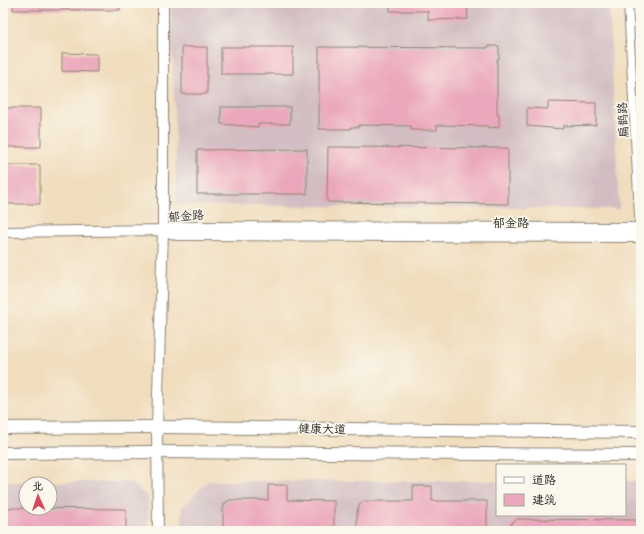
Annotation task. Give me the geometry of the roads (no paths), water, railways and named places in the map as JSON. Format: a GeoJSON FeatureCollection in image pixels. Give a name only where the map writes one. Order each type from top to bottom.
{"type":"FeatureCollection","features":[{"type":"Feature","properties":{"kind":"main road","name":"健康大道"},"geometry":{"type":"LineString","coordinates":[[3,428],[157,427],[641,432]]}},
{"type":"Feature","properties":{"kind":"main road","name":"健康大道"},"geometry":{"type":"LineString","coordinates":[[3,453],[157,452],[641,455]]}},
{"type":"Feature","properties":{"kind":"street"},"geometry":{"type":"LineString","coordinates":[[158,531],[157,427],[163,230],[163,3]]}},
{"type":"Feature","properties":{"kind":"street","name":"扁鹊路"},"geometry":{"type":"LineString","coordinates":[[628,3],[641,233]]}},
{"type":"Feature","properties":{"kind":"street","name":"郁金路"},"geometry":{"type":"LineString","coordinates":[[3,232],[163,230],[176,235],[641,233]]}}]}
